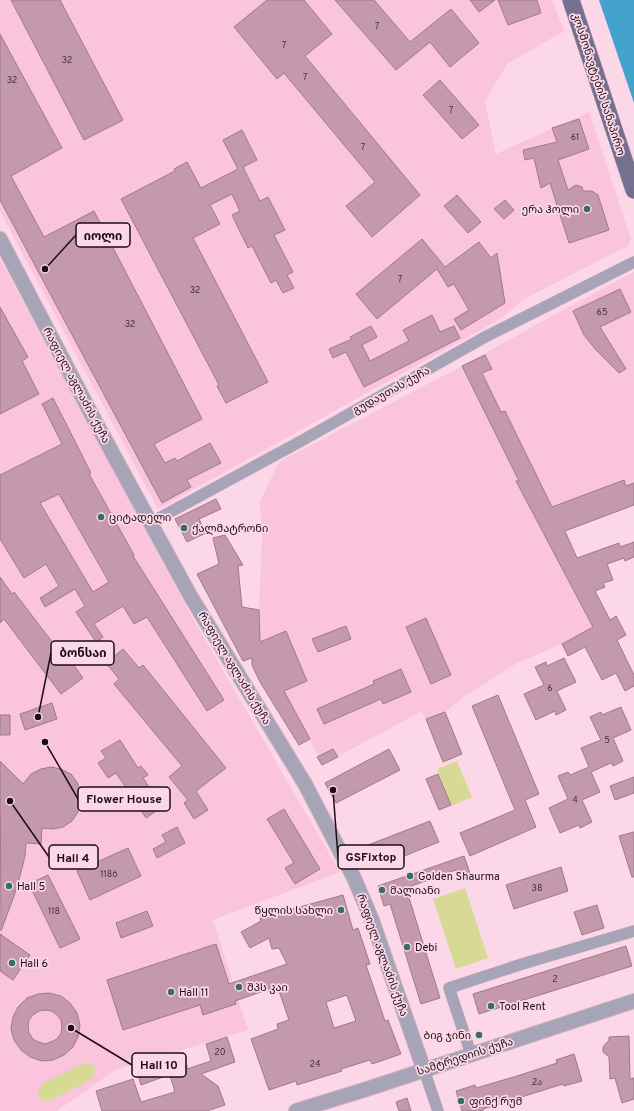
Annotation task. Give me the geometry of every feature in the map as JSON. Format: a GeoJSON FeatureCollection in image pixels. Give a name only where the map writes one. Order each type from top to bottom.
{"type":"FeatureCollection","features":[{"type":"Feature","properties":{"kind":"main road","name":"კოსმონავტების სანაპირო"},"geometry":{"type":"LineString","coordinates":[[571,0],[634,190]]}},
{"type":"Feature","properties":{"kind":"street","name":"რაფიელ აგლაძის ქუჩა"},"geometry":{"type":"LineString","coordinates":[[0,239],[150,523],[191,597],[305,784],[354,878],[372,920],[438,1111]]}},
{"type":"Feature","properties":{"kind":"street","name":"გუდაუთას ქუჩა"},"geometry":{"type":"LineString","coordinates":[[150,523],[296,444],[485,338],[634,262]]}},
{"type":"Feature","properties":{"kind":"street"},"geometry":{"type":"LineString","coordinates":[[471,1054],[450,988],[522,964],[634,931]]}},
{"type":"Feature","properties":{"kind":"street","name":"სამტრედიის ქუჩა"},"geometry":{"type":"LineString","coordinates":[[296,1111],[634,1001]]}},
{"type":"Feature","properties":{"kind":"shaded area"},"geometry":{"type":"Polygon","coordinates":[[[0,0],[552,0],[564,31],[507,64],[485,101],[496,154],[589,112],[631,239],[628,246],[524,299],[502,318],[158,509],[0,211],[0,0]]]}},
{"type":"Feature","properties":{"kind":"shaded area"},"geometry":{"type":"Polygon","coordinates":[[[0,259],[189,612],[340,872],[213,920],[248,1030],[115,1070],[57,1111],[0,1111],[0,259]]]}},
{"type":"Feature","properties":{"kind":"shaded area"},"geometry":{"type":"Polygon","coordinates":[[[634,272],[634,506],[633,505],[561,533],[593,627],[562,644],[517,663],[465,696],[445,712],[426,719],[422,711],[322,765],[310,739],[299,745],[260,682],[252,665],[249,608],[259,609],[262,540],[260,501],[279,462],[462,366],[634,272]]]}},
{"type":"Feature","properties":{"kind":"green space"},"geometry":{"type":"Polygon","coordinates":[[[457,761],[472,797],[452,806],[437,769],[457,761]]]}},
{"type":"Feature","properties":{"kind":"green space"},"geometry":{"type":"Polygon","coordinates":[[[465,888],[488,958],[456,969],[433,899],[465,888]]]}},
{"type":"Feature","properties":{"kind":"green space"},"geometry":{"type":"Polygon","coordinates":[[[84,1063],[93,1066],[95,1070],[92,1079],[50,1101],[45,1101],[40,1098],[38,1093],[44,1083],[84,1063]]]}},
{"type":"Feature","properties":{"kind":"water"},"geometry":{"type":"Polygon","coordinates":[[[599,0],[634,0],[634,103],[599,0]]]}},
{"type":"Feature","properties":{"kind":"building"},"geometry":{"type":"Polygon","coordinates":[[[11,0],[60,0],[123,120],[84,140],[11,0]]]}},
{"type":"Feature","properties":{"kind":"building"},"geometry":{"type":"Polygon","coordinates":[[[267,0],[304,0],[332,34],[305,56],[420,195],[372,237],[346,206],[375,182],[284,73],[277,79],[234,27],[267,0]]]}},
{"type":"Feature","properties":{"kind":"building"},"geometry":{"type":"Polygon","coordinates":[[[335,0],[374,0],[410,42],[451,9],[479,43],[450,67],[430,42],[396,70],[335,0]]]}},
{"type":"Feature","properties":{"kind":"building"},"geometry":{"type":"Polygon","coordinates":[[[470,0],[495,0],[479,12],[470,0]]]}},
{"type":"Feature","properties":{"kind":"building"},"geometry":{"type":"Polygon","coordinates":[[[498,0],[537,0],[541,13],[508,25],[498,0]]]}},
{"type":"Feature","properties":{"kind":"building"},"geometry":{"type":"Polygon","coordinates":[[[0,34],[62,148],[11,176],[44,237],[94,211],[202,419],[154,444],[165,463],[175,458],[177,461],[210,443],[221,463],[187,480],[191,487],[162,503],[0,200],[0,34]]]}},
{"type":"Feature","properties":{"kind":"building"},"geometry":{"type":"Polygon","coordinates":[[[440,80],[479,125],[462,139],[423,95],[440,80]]]}},
{"type":"Feature","properties":{"kind":"building"},"geometry":{"type":"Polygon","coordinates":[[[579,119],[589,149],[558,160],[568,190],[576,185],[582,187],[583,191],[592,191],[598,195],[609,230],[569,243],[550,183],[541,188],[534,158],[525,160],[523,150],[557,142],[552,128],[579,119]]]}},
{"type":"Feature","properties":{"kind":"building"},"geometry":{"type":"Polygon","coordinates":[[[242,130],[257,160],[243,167],[260,201],[268,197],[285,230],[274,235],[293,272],[287,275],[294,288],[283,293],[276,280],[271,283],[252,246],[248,248],[232,215],[240,211],[232,194],[210,205],[220,224],[193,238],[268,382],[226,403],[217,386],[219,385],[121,199],[175,171],[174,169],[187,162],[201,188],[238,169],[223,140],[242,130]]]}},
{"type":"Feature","properties":{"kind":"building"},"geometry":{"type":"Polygon","coordinates":[[[457,195],[481,222],[468,233],[444,206],[457,195]]]}},
{"type":"Feature","properties":{"kind":"building"},"geometry":{"type":"Polygon","coordinates":[[[505,200],[514,210],[504,219],[494,209],[505,200]]]}},
{"type":"Feature","properties":{"kind":"building"},"geometry":{"type":"Polygon","coordinates":[[[422,239],[445,267],[479,242],[491,258],[497,253],[505,303],[461,330],[454,319],[469,310],[454,284],[448,287],[437,269],[377,319],[356,294],[422,239]]]}},
{"type":"Feature","properties":{"kind":"building"},"geometry":{"type":"Polygon","coordinates":[[[620,289],[631,312],[600,327],[626,369],[619,373],[596,350],[584,335],[573,311],[620,289]]]}},
{"type":"Feature","properties":{"kind":"building"},"geometry":{"type":"Polygon","coordinates":[[[0,307],[28,357],[22,361],[39,394],[0,414],[0,307]]]}},
{"type":"Feature","properties":{"kind":"building"},"geometry":{"type":"Polygon","coordinates":[[[432,315],[440,332],[454,326],[460,338],[364,387],[346,352],[333,358],[329,349],[352,339],[350,337],[371,326],[377,337],[362,345],[370,361],[409,341],[403,330],[432,315]]]}},
{"type":"Feature","properties":{"kind":"building"},"geometry":{"type":"Polygon","coordinates":[[[485,355],[492,369],[482,373],[501,412],[505,411],[552,507],[624,480],[626,486],[634,483],[634,505],[565,531],[577,558],[619,543],[620,547],[634,542],[634,557],[625,561],[624,558],[607,564],[613,580],[603,583],[605,587],[595,591],[610,620],[616,616],[626,635],[617,640],[634,675],[634,686],[625,691],[616,673],[602,680],[585,647],[568,656],[562,644],[593,627],[516,481],[519,481],[462,366],[485,355]]]}},
{"type":"Feature","properties":{"kind":"building"},"geometry":{"type":"Polygon","coordinates":[[[53,398],[91,473],[89,474],[134,555],[133,556],[224,700],[207,711],[147,617],[134,624],[123,606],[94,624],[103,637],[96,642],[76,612],[85,606],[75,589],[45,607],[40,598],[59,586],[46,564],[24,578],[0,539],[0,475],[62,444],[42,404],[53,398]],[[59,494],[40,503],[93,592],[109,582],[59,494]]]}},
{"type":"Feature","properties":{"kind":"building"},"geometry":{"type":"Polygon","coordinates":[[[216,499],[221,509],[199,519],[206,533],[187,542],[175,519],[216,499]]]}},
{"type":"Feature","properties":{"kind":"building"},"geometry":{"type":"Polygon","coordinates":[[[225,535],[243,565],[238,566],[242,607],[259,610],[260,642],[286,631],[307,681],[284,691],[310,739],[299,745],[260,682],[252,665],[252,658],[243,661],[197,574],[219,564],[213,538],[225,535]]]}},
{"type":"Feature","properties":{"kind":"building"},"geometry":{"type":"Polygon","coordinates":[[[0,577],[12,594],[14,592],[59,651],[62,649],[83,678],[61,694],[4,619],[0,623],[0,577]]]}},
{"type":"Feature","properties":{"kind":"building"},"geometry":{"type":"Polygon","coordinates":[[[426,618],[451,675],[431,684],[406,627],[426,618]]]}},
{"type":"Feature","properties":{"kind":"building"},"geometry":{"type":"Polygon","coordinates":[[[346,626],[351,639],[318,652],[312,639],[346,626]]]}},
{"type":"Feature","properties":{"kind":"building"},"geometry":{"type":"Polygon","coordinates":[[[123,649],[139,668],[143,665],[226,768],[196,791],[208,810],[194,819],[184,803],[188,800],[169,777],[182,766],[114,684],[119,679],[106,663],[123,649]]]}},
{"type":"Feature","properties":{"kind":"building"},"geometry":{"type":"Polygon","coordinates":[[[564,658],[576,682],[557,691],[566,710],[556,715],[555,711],[536,720],[524,694],[544,685],[535,667],[546,662],[547,666],[564,658]]]}},
{"type":"Feature","properties":{"kind":"building"},"geometry":{"type":"Polygon","coordinates":[[[401,669],[411,692],[383,704],[381,699],[324,724],[317,709],[374,684],[373,681],[401,669]]]}},
{"type":"Feature","properties":{"kind":"building"},"geometry":{"type":"Polygon","coordinates":[[[498,695],[539,794],[525,800],[536,827],[470,856],[460,833],[515,810],[472,706],[498,695]]]}},
{"type":"Feature","properties":{"kind":"building"},"geometry":{"type":"Polygon","coordinates":[[[52,703],[57,719],[25,730],[20,714],[52,703]]]}},
{"type":"Feature","properties":{"kind":"building"},"geometry":{"type":"Polygon","coordinates":[[[621,707],[631,730],[613,738],[623,761],[613,766],[611,763],[591,772],[600,792],[582,800],[592,822],[580,828],[579,825],[560,833],[549,808],[568,799],[558,776],[568,772],[570,775],[589,767],[581,748],[601,740],[590,717],[601,712],[602,715],[621,707]]]}},
{"type":"Feature","properties":{"kind":"building"},"geometry":{"type":"Polygon","coordinates":[[[445,712],[462,754],[443,762],[426,719],[445,712]]]}},
{"type":"Feature","properties":{"kind":"building"},"geometry":{"type":"Polygon","coordinates":[[[0,715],[10,715],[10,735],[0,735],[0,715]]]}},
{"type":"Feature","properties":{"kind":"building"},"geometry":{"type":"Polygon","coordinates":[[[120,740],[138,768],[141,766],[148,775],[143,778],[156,797],[160,795],[166,804],[146,818],[116,773],[108,778],[98,763],[106,758],[101,751],[120,740]]]}},
{"type":"Feature","properties":{"kind":"building"},"geometry":{"type":"Polygon","coordinates":[[[333,749],[338,757],[322,765],[317,757],[333,749]]]}},
{"type":"Feature","properties":{"kind":"building"},"geometry":{"type":"Polygon","coordinates":[[[389,749],[400,770],[336,803],[325,783],[389,749]]]}},
{"type":"Feature","properties":{"kind":"building"},"geometry":{"type":"Polygon","coordinates":[[[0,761],[23,784],[31,774],[41,769],[51,767],[61,769],[71,774],[77,782],[81,792],[81,802],[78,812],[72,821],[63,827],[53,829],[42,828],[41,844],[26,843],[25,856],[20,876],[1,931],[0,761]]]}},
{"type":"Feature","properties":{"kind":"building"},"geometry":{"type":"Polygon","coordinates":[[[438,774],[451,805],[439,810],[426,779],[438,774]]]}},
{"type":"Feature","properties":{"kind":"building"},"geometry":{"type":"Polygon","coordinates":[[[634,777],[634,793],[615,800],[610,786],[634,777]]]}},
{"type":"Feature","properties":{"kind":"building"},"geometry":{"type":"Polygon","coordinates":[[[284,809],[320,869],[295,884],[285,868],[294,863],[267,819],[284,809]]]}},
{"type":"Feature","properties":{"kind":"building"},"geometry":{"type":"Polygon","coordinates":[[[430,821],[439,842],[372,869],[363,847],[430,821]]]}},
{"type":"Feature","properties":{"kind":"building"},"geometry":{"type":"Polygon","coordinates":[[[177,827],[185,843],[157,858],[153,849],[166,842],[162,835],[177,827]]]}},
{"type":"Feature","properties":{"kind":"building"},"geometry":{"type":"Polygon","coordinates":[[[634,832],[634,877],[632,877],[619,836],[634,832]]]}},
{"type":"Feature","properties":{"kind":"building"},"geometry":{"type":"Polygon","coordinates":[[[128,848],[141,876],[90,900],[77,871],[128,848]]]}},
{"type":"Feature","properties":{"kind":"building"},"geometry":{"type":"Polygon","coordinates":[[[464,856],[470,873],[459,877],[456,870],[406,888],[440,998],[421,1004],[390,904],[384,906],[378,886],[464,856]]]}},
{"type":"Feature","properties":{"kind":"building"},"geometry":{"type":"Polygon","coordinates":[[[561,867],[568,891],[514,909],[506,885],[561,867]]]}},
{"type":"Feature","properties":{"kind":"building"},"geometry":{"type":"Polygon","coordinates":[[[48,875],[80,939],[60,948],[29,884],[48,875]]]}},
{"type":"Feature","properties":{"kind":"building"},"geometry":{"type":"Polygon","coordinates":[[[343,895],[353,930],[358,928],[370,964],[366,965],[385,1021],[388,1020],[401,1054],[372,1064],[370,1060],[341,1069],[342,1071],[297,1085],[296,1081],[269,1090],[251,1039],[278,1029],[277,1024],[289,1020],[279,991],[273,993],[272,988],[235,1001],[236,1004],[203,1015],[200,1005],[123,1030],[107,980],[216,944],[229,984],[287,964],[279,948],[272,949],[269,938],[250,948],[241,932],[261,921],[260,918],[343,895]],[[347,995],[326,1002],[334,1028],[356,1021],[347,995]]]}},
{"type":"Feature","properties":{"kind":"building"},"geometry":{"type":"Polygon","coordinates":[[[597,905],[604,928],[582,935],[574,912],[597,905]]]}},
{"type":"Feature","properties":{"kind":"building"},"geometry":{"type":"Polygon","coordinates":[[[147,911],[153,926],[121,938],[116,923],[147,911]]]}},
{"type":"Feature","properties":{"kind":"building","name":"Hall 6"},"geometry":{"type":"Polygon","coordinates":[[[0,934],[30,955],[13,980],[0,971],[0,934]]]}},
{"type":"Feature","properties":{"kind":"building"},"geometry":{"type":"Polygon","coordinates":[[[626,946],[632,966],[479,1014],[473,994],[626,946]]]}},
{"type":"Feature","properties":{"kind":"building"},"geometry":{"type":"Polygon","coordinates":[[[49,993],[61,996],[70,1003],[77,1013],[80,1025],[78,1037],[73,1047],[64,1055],[53,1060],[42,1061],[30,1057],[21,1050],[14,1040],[11,1029],[13,1017],[18,1007],[27,998],[38,994],[49,993]],[[39,1011],[29,1020],[29,1033],[33,1039],[38,1042],[45,1044],[51,1042],[57,1039],[61,1033],[61,1020],[52,1011],[39,1011]]]}},
{"type":"Feature","properties":{"kind":"building"},"geometry":{"type":"Polygon","coordinates":[[[629,1036],[630,1079],[634,1078],[634,1099],[622,1103],[615,1078],[610,1079],[609,1057],[603,1052],[603,1047],[609,1040],[609,1037],[629,1036]]]}},
{"type":"Feature","properties":{"kind":"building"},"geometry":{"type":"Polygon","coordinates":[[[227,1037],[235,1062],[201,1074],[218,1086],[225,1105],[207,1111],[102,1111],[96,1091],[133,1079],[141,1102],[175,1092],[169,1072],[187,1065],[187,1069],[211,1061],[206,1044],[227,1037]]]}},
{"type":"Feature","properties":{"kind":"building"},"geometry":{"type":"Polygon","coordinates":[[[574,1054],[582,1081],[564,1086],[563,1084],[483,1109],[483,1111],[462,1111],[456,1091],[475,1085],[476,1088],[517,1076],[557,1063],[556,1060],[574,1054]]]}},
{"type":"Feature","properties":{"kind":"building"},"geometry":{"type":"Polygon","coordinates":[[[157,1058],[163,1077],[141,1085],[135,1065],[157,1058]]]}},
{"type":"Feature","properties":{"kind":"building"},"geometry":{"type":"Polygon","coordinates":[[[407,1098],[411,1111],[399,1111],[396,1102],[407,1098]]]}},
{"type":"Feature","properties":{"kind":"place","name":"ერა ჰოლი"},"geometry":{"type":"Point","coordinates":[587,209]}},
{"type":"Feature","properties":{"kind":"place","name":"იოლი"},"geometry":{"type":"Point","coordinates":[45,269]}},
{"type":"Feature","properties":{"kind":"place","name":"ციტადელი"},"geometry":{"type":"Point","coordinates":[101,517]}},
{"type":"Feature","properties":{"kind":"place","name":"ქალმატრონი"},"geometry":{"type":"Point","coordinates":[184,528]}},
{"type":"Feature","properties":{"kind":"place","name":"ბონსაი"},"geometry":{"type":"Point","coordinates":[38,717]}},
{"type":"Feature","properties":{"kind":"place","name":"Flower House"},"geometry":{"type":"Point","coordinates":[45,742]}},
{"type":"Feature","properties":{"kind":"place","name":"GSFixtop"},"geometry":{"type":"Point","coordinates":[333,790]}},
{"type":"Feature","properties":{"kind":"place","name":"Hall 4"},"geometry":{"type":"Point","coordinates":[10,801]}},
{"type":"Feature","properties":{"kind":"place","name":"Golden Shaurma"},"geometry":{"type":"Point","coordinates":[410,876]}},
{"type":"Feature","properties":{"kind":"place","name":"Hall 5"},"geometry":{"type":"Point","coordinates":[9,886]}},
{"type":"Feature","properties":{"kind":"place","name":"მალიანი"},"geometry":{"type":"Point","coordinates":[382,890]}},
{"type":"Feature","properties":{"kind":"place","name":"წყლის სახლი"},"geometry":{"type":"Point","coordinates":[341,910]}},
{"type":"Feature","properties":{"kind":"place","name":"Debi"},"geometry":{"type":"Point","coordinates":[407,947]}},
{"type":"Feature","properties":{"kind":"place","name":"Hall 6"},"geometry":{"type":"Point","coordinates":[12,963]}},
{"type":"Feature","properties":{"kind":"place","name":"შპს კაი"},"geometry":{"type":"Point","coordinates":[239,987]}},
{"type":"Feature","properties":{"kind":"place","name":"Hall 11"},"geometry":{"type":"Point","coordinates":[171,992]}},
{"type":"Feature","properties":{"kind":"place","name":"Tool Rent"},"geometry":{"type":"Point","coordinates":[491,1006]}},
{"type":"Feature","properties":{"kind":"place","name":"Hall 10"},"geometry":{"type":"Point","coordinates":[71,1028]}},
{"type":"Feature","properties":{"kind":"place","name":"ბიგ ჯინი"},"geometry":{"type":"Point","coordinates":[479,1035]}},
{"type":"Feature","properties":{"kind":"place","name":"ფინქ რუმ"},"geometry":{"type":"Point","coordinates":[461,1101]}}]}
